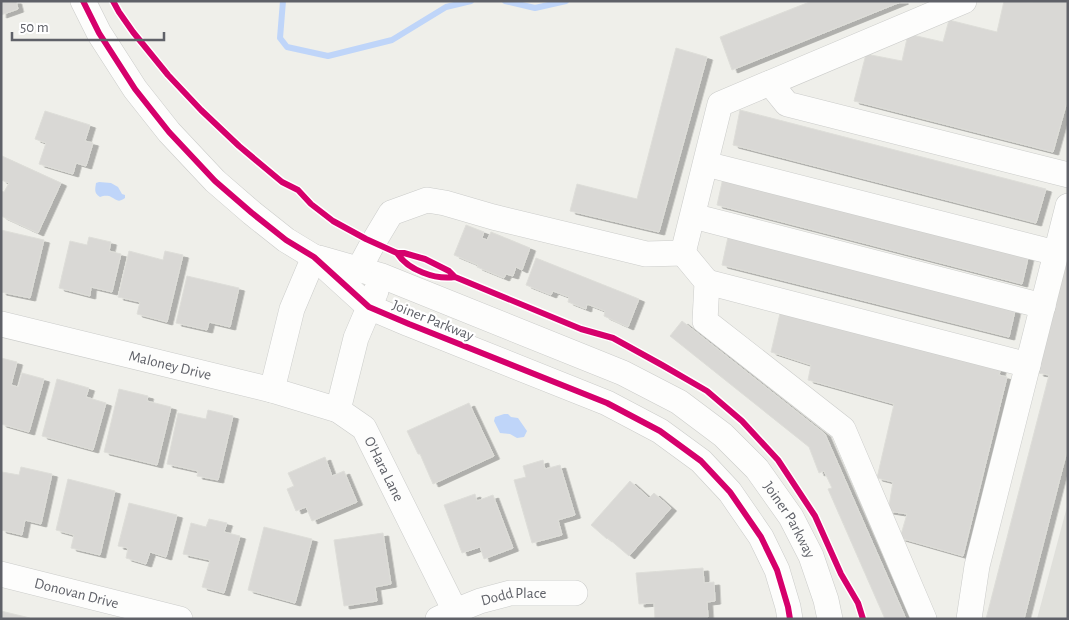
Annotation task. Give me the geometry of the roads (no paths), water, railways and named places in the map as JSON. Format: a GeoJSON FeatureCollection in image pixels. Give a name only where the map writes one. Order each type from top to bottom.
{"type":"FeatureCollection","features":[{"type":"Feature","properties":{"kind":"street","name":"Joiner Parkway"},"geometry":{"type":"LineString","coordinates":[[83,1],[99,33],[134,89],[169,132],[215,180],[252,213],[286,240],[314,256],[369,307],[607,404],[660,431],[701,461],[730,492],[761,537],[777,570],[790,619]]}},
{"type":"Feature","properties":{"kind":"street"},"geometry":{"type":"LineString","coordinates":[[684,253],[720,104],[964,1]]}},
{"type":"Feature","properties":{"kind":"street"},"geometry":{"type":"LineString","coordinates":[[770,83],[787,104],[1068,175]]}},
{"type":"Feature","properties":{"kind":"street"},"geometry":{"type":"LineString","coordinates":[[706,164],[1056,253]]}},
{"type":"Feature","properties":{"kind":"street"},"geometry":{"type":"LineString","coordinates":[[338,410],[356,338],[369,307],[373,243],[391,213],[427,200],[646,254],[684,253]]}},
{"type":"Feature","properties":{"kind":"street"},"geometry":{"type":"LineString","coordinates":[[969,619],[977,566],[1068,206]]}},
{"type":"Feature","properties":{"kind":"street"},"geometry":{"type":"LineString","coordinates":[[693,216],[1043,306]]}},
{"type":"Feature","properties":{"kind":"street"},"geometry":{"type":"LineString","coordinates":[[684,253],[707,282],[1028,365]]}},
{"type":"Feature","properties":{"kind":"street","name":"Joiner Parkway"},"geometry":{"type":"LineString","coordinates":[[314,256],[371,272],[623,373],[680,402],[723,435],[757,468],[791,517],[811,556],[826,600],[830,619]]}},
{"type":"Feature","properties":{"kind":"street"},"geometry":{"type":"LineString","coordinates":[[272,390],[292,309],[314,256]]}},
{"type":"Feature","properties":{"kind":"street"},"geometry":{"type":"LineString","coordinates":[[707,282],[705,320],[843,429],[924,619]]}},
{"type":"Feature","properties":{"kind":"street","name":"Maloney Drive"},"geometry":{"type":"LineString","coordinates":[[1,324],[272,390],[338,410]]}},
{"type":"Feature","properties":{"kind":"street","name":"O'Hara Lane"},"geometry":{"type":"LineString","coordinates":[[338,410],[364,428],[451,616]]}},
{"type":"Feature","properties":{"kind":"street","name":"Donovan Drive"},"geometry":{"type":"LineString","coordinates":[[1,574],[180,619]]}},
{"type":"Feature","properties":{"kind":"street","name":"Dodd Place"},"geometry":{"type":"LineString","coordinates":[[451,616],[480,601],[510,593],[575,593]]}},
{"type":"Feature","properties":{"kind":"water"},"geometry":{"type":"Polygon","coordinates":[[[96,183],[111,183],[118,187],[122,194],[125,195],[125,198],[119,201],[108,196],[100,197],[95,189],[96,183]]]}},
{"type":"Feature","properties":{"kind":"water"},"geometry":{"type":"Polygon","coordinates":[[[504,414],[518,418],[527,431],[524,437],[517,438],[510,434],[500,433],[494,421],[495,417],[504,414]]]}},
{"type":"Feature","properties":{"kind":"waterway"},"geometry":{"type":"LineString","coordinates":[[283,1],[280,38],[287,47],[328,56],[392,40],[446,7],[471,1]]}},
{"type":"Feature","properties":{"kind":"waterway"},"geometry":{"type":"LineString","coordinates":[[505,1],[535,8],[566,1]]}}]}
